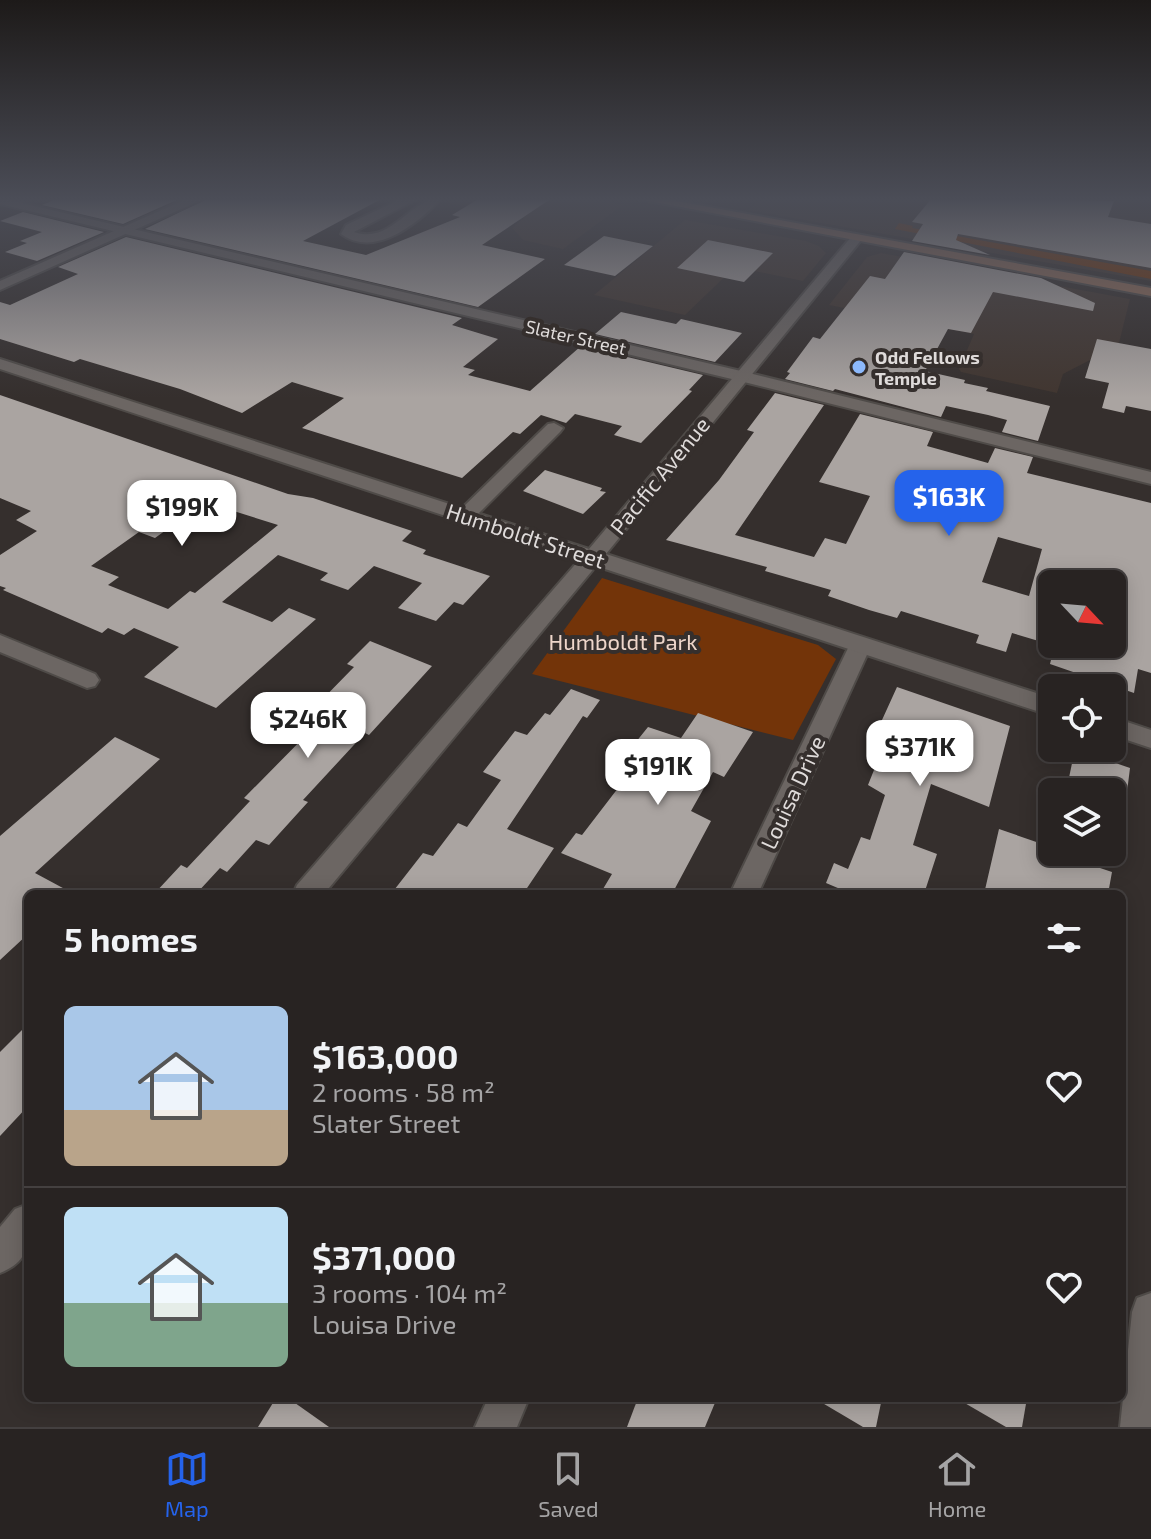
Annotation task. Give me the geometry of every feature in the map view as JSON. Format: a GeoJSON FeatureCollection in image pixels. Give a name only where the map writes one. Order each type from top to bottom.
{"type":"FeatureCollection","features":[{"type":"Feature","properties":{"kind":"main road"},"geometry":{"type":"LineString","coordinates":[[998,265],[1151,292]]}},
{"type":"Feature","properties":{"kind":"street"},"geometry":{"type":"LineString","coordinates":[[0,286],[49,265]]}},
{"type":"Feature","properties":{"kind":"street","name":"Slater Street"},"geometry":{"type":"LineString","coordinates":[[268,265],[741,376],[1151,478]]}},
{"type":"Feature","properties":{"kind":"street","name":"Pacific Avenue"},"geometry":{"type":"LineString","coordinates":[[310,890],[594,556],[835,265]]}},
{"type":"Feature","properties":{"kind":"street","name":"Humboldt Street"},"geometry":{"type":"LineString","coordinates":[[0,364],[1038,703]]}},
{"type":"Feature","properties":{"kind":"street"},"geometry":{"type":"LineString","coordinates":[[465,516],[554,428]]}},
{"type":"Feature","properties":{"kind":"street"},"geometry":{"type":"LineString","coordinates":[[0,643],[87,680]]}},
{"type":"Feature","properties":{"kind":"street","name":"Louisa Drive"},"geometry":{"type":"LineString","coordinates":[[746,890],[860,646]]}},
{"type":"Feature","properties":{"kind":"street"},"geometry":{"type":"LineString","coordinates":[[1126,731],[1151,739]]}},
{"type":"Feature","properties":{"kind":"street"},"geometry":{"type":"LineString","coordinates":[[0,1255],[24,1227]]}},
{"type":"Feature","properties":{"kind":"street"},"geometry":{"type":"LineString","coordinates":[[1141,1427],[1151,1312]]}},
{"type":"Feature","properties":{"kind":"street"},"geometry":{"type":"LineString","coordinates":[[496,1427],[507,1402]]}},
{"type":"Feature","properties":{"kind":"shaded area"},"geometry":{"type":"Polygon","coordinates":[[[631,265],[816,265],[803,281],[735,267],[685,315],[594,295],[631,265]]]}},
{"type":"Feature","properties":{"kind":"shaded area"},"geometry":{"type":"Polygon","coordinates":[[[861,265],[944,265],[1130,299],[1114,363],[1092,359],[1063,374],[1057,393],[961,372],[959,369],[974,334],[829,305],[861,265]]]}},
{"type":"Feature","properties":{"kind":"shaded area"},"geometry":{"type":"Polygon","coordinates":[[[1058,265],[1151,265],[1151,281],[1058,265]]]}},
{"type":"Feature","properties":{"kind":"green space"},"geometry":{"type":"Polygon","coordinates":[[[1077,265],[1115,265],[1151,271],[1151,279],[1077,265]]]}},
{"type":"Feature","properties":{"kind":"green space","name":"Humboldt Park"},"geometry":{"type":"Polygon","coordinates":[[[602,578],[818,645],[836,659],[793,740],[532,674],[602,578]]]}},
{"type":"Feature","properties":{"kind":"building"},"geometry":{"type":"Polygon","coordinates":[[[240,265],[462,318],[452,325],[498,339],[463,367],[475,370],[468,375],[530,391],[581,346],[703,375],[689,390],[692,391],[641,443],[614,435],[622,426],[575,414],[566,423],[541,415],[520,434],[513,432],[462,478],[302,428],[344,398],[292,382],[242,413],[180,389],[0,339],[0,302],[10,305],[78,274],[58,267],[240,265]]]}},
{"type":"Feature","properties":{"kind":"building"},"geometry":{"type":"Polygon","coordinates":[[[297,265],[537,265],[478,307],[297,265]]]}},
{"type":"Feature","properties":{"kind":"building"},"geometry":{"type":"Polygon","coordinates":[[[565,265],[629,265],[615,276],[565,265]]]}},
{"type":"Feature","properties":{"kind":"building"},"geometry":{"type":"Polygon","coordinates":[[[681,265],[761,265],[744,282],[677,268],[681,265]]]}},
{"type":"Feature","properties":{"kind":"building"},"geometry":{"type":"Polygon","coordinates":[[[895,265],[970,265],[1041,278],[1095,303],[1093,311],[993,292],[971,333],[948,329],[925,371],[965,380],[964,383],[988,388],[986,391],[1050,406],[1038,441],[1002,432],[1007,420],[988,415],[946,406],[941,417],[785,379],[813,337],[820,339],[870,276],[885,279],[895,265]]]}},
{"type":"Feature","properties":{"kind":"building"},"geometry":{"type":"Polygon","coordinates":[[[621,312],[676,324],[681,319],[742,333],[715,362],[595,334],[621,312]]]}},
{"type":"Feature","properties":{"kind":"building"},"geometry":{"type":"Polygon","coordinates":[[[1097,339],[1151,349],[1151,411],[1126,406],[1124,413],[1102,408],[1109,383],[1085,378],[1097,339]]]}},
{"type":"Feature","properties":{"kind":"building"},"geometry":{"type":"Polygon","coordinates":[[[775,393],[824,405],[735,535],[814,557],[825,538],[846,544],[870,496],[819,482],[860,414],[933,432],[927,446],[988,463],[995,448],[1033,457],[1027,473],[1151,503],[1151,673],[1138,669],[1134,693],[1126,690],[1126,674],[1079,674],[1050,664],[1052,658],[1126,658],[1126,570],[1038,570],[1038,641],[1012,633],[1006,652],[976,643],[979,635],[901,611],[897,618],[869,610],[828,596],[831,590],[765,571],[767,567],[666,540],[719,480],[754,432],[747,430],[775,393]],[[998,537],[982,582],[1029,596],[1042,549],[998,537]]]}},
{"type":"Feature","properties":{"kind":"building"},"geometry":{"type":"Polygon","coordinates":[[[0,395],[288,494],[313,498],[412,531],[402,541],[426,550],[423,554],[490,576],[463,605],[454,602],[436,621],[398,608],[422,583],[374,566],[348,590],[320,580],[328,573],[278,555],[222,602],[272,622],[289,608],[316,619],[216,708],[144,677],[179,647],[134,628],[124,635],[108,628],[102,633],[3,590],[6,588],[0,586],[0,555],[37,531],[16,520],[31,511],[0,498],[0,395]],[[205,502],[155,538],[139,532],[91,566],[119,577],[108,585],[168,609],[190,591],[195,593],[278,525],[205,502]]]}},
{"type":"Feature","properties":{"kind":"building"},"geometry":{"type":"Polygon","coordinates":[[[545,470],[602,488],[600,491],[606,492],[583,514],[523,491],[545,470]]]}},
{"type":"Feature","properties":{"kind":"building"},"geometry":{"type":"Polygon","coordinates":[[[370,641],[432,666],[369,735],[365,733],[303,800],[308,802],[269,845],[256,840],[227,872],[220,868],[200,890],[158,890],[181,865],[187,868],[250,801],[244,798],[325,716],[312,710],[354,667],[347,664],[370,641]]]}},
{"type":"Feature","properties":{"kind":"building"},"geometry":{"type":"Polygon","coordinates":[[[897,687],[1010,726],[989,807],[931,784],[913,845],[937,854],[925,890],[843,890],[826,883],[834,863],[848,869],[861,837],[870,840],[885,795],[868,785],[888,735],[877,731],[897,687]]]}},
{"type":"Feature","properties":{"kind":"building"},"geometry":{"type":"Polygon","coordinates":[[[571,689],[600,700],[587,718],[583,716],[507,829],[554,848],[526,890],[394,890],[423,853],[433,856],[458,823],[467,827],[501,780],[483,772],[515,731],[527,735],[545,713],[550,715],[571,689]]]}},
{"type":"Feature","properties":{"kind":"building"},"geometry":{"type":"Polygon","coordinates":[[[698,713],[753,732],[724,777],[713,772],[691,811],[711,821],[674,890],[602,890],[612,874],[561,853],[576,833],[582,835],[625,779],[611,773],[648,727],[681,738],[698,713]]]}},
{"type":"Feature","properties":{"kind":"building"},"geometry":{"type":"Polygon","coordinates":[[[115,737],[160,759],[35,873],[67,890],[24,890],[24,938],[0,960],[0,836],[115,737]]]}},
{"type":"Feature","properties":{"kind":"building"},"geometry":{"type":"Polygon","coordinates":[[[1072,762],[1113,762],[1130,768],[1127,792],[1126,778],[1069,778],[1072,762]]]}},
{"type":"Feature","properties":{"kind":"building"},"geometry":{"type":"Polygon","coordinates":[[[999,829],[1038,843],[1038,866],[1094,866],[1112,872],[1109,890],[985,890],[999,829]]]}},
{"type":"Feature","properties":{"kind":"building"},"geometry":{"type":"Polygon","coordinates":[[[24,1028],[24,1110],[0,1136],[0,1052],[24,1028]]]}},
{"type":"Feature","properties":{"kind":"building"},"geometry":{"type":"Polygon","coordinates":[[[274,1402],[294,1402],[329,1427],[258,1427],[274,1402]]]}},
{"type":"Feature","properties":{"kind":"building"},"geometry":{"type":"Polygon","coordinates":[[[636,1402],[715,1402],[705,1427],[627,1427],[636,1402]]]}},
{"type":"Feature","properties":{"kind":"building"},"geometry":{"type":"Polygon","coordinates":[[[821,1402],[881,1402],[876,1427],[863,1427],[821,1402]]]}},
{"type":"Feature","properties":{"kind":"building"},"geometry":{"type":"Polygon","coordinates":[[[963,1402],[1026,1402],[1022,1427],[1006,1427],[963,1402]]]}},
{"type":"Feature","properties":{"kind":"place","name":"Odd Fellows Temple"},"geometry":{"type":"Point","coordinates":[859,367]}}]}
